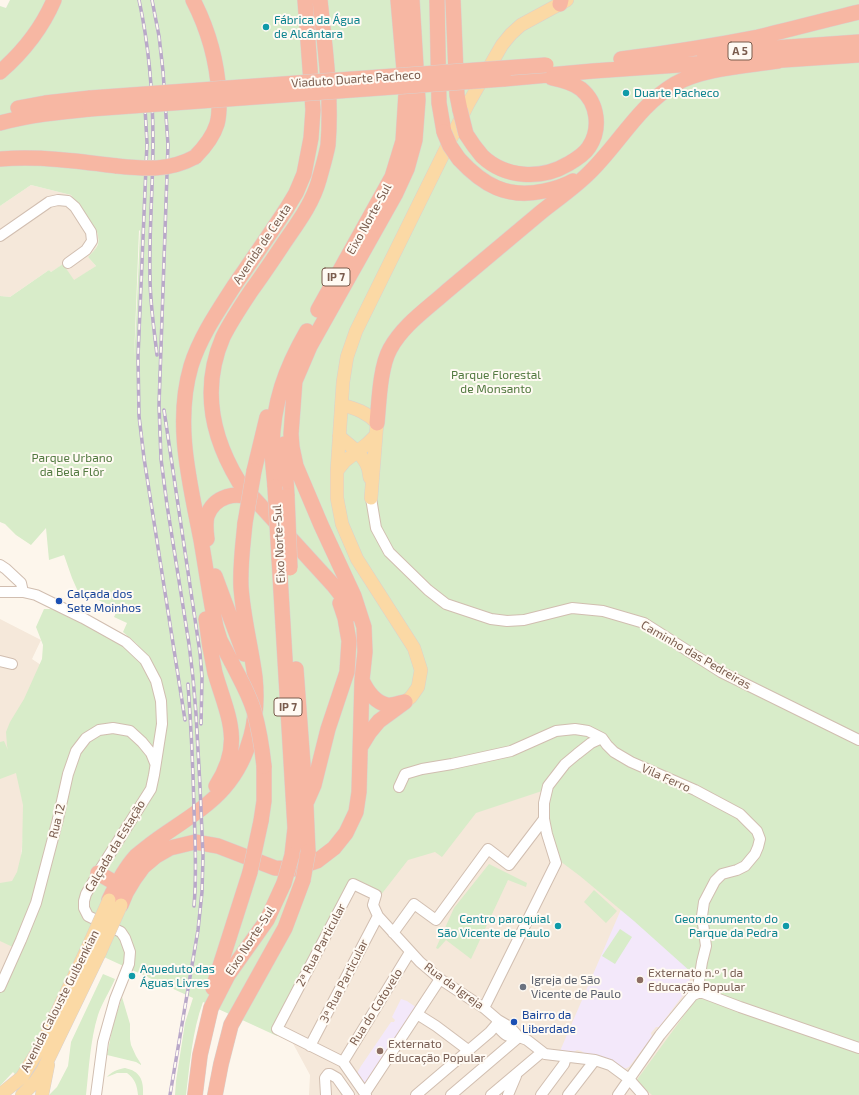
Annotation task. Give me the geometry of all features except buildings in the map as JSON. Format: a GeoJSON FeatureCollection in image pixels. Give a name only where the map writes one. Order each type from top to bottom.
{"type":"FeatureCollection","features":[{"type":"Feature","properties":{"kind":"highway"},"geometry":{"type":"LineString","coordinates":[[0,72],[32,38],[54,0]]}},
{"type":"Feature","properties":{"kind":"highway"},"geometry":{"type":"LineString","coordinates":[[0,159],[44,158],[75,160],[117,166],[154,169],[186,162],[194,157],[203,149],[212,135],[217,124],[219,108],[218,79],[215,62],[203,22],[193,0]]}},
{"type":"Feature","properties":{"kind":"highway","name":"Avenida de Ceuta"},"geometry":{"type":"LineString","coordinates":[[189,481],[184,448],[183,420],[185,393],[191,366],[201,342],[221,306],[287,208],[296,193],[304,174],[312,138],[313,110],[305,0]]}},
{"type":"Feature","properties":{"kind":"highway","name":"Avenida de Ceuta"},"geometry":{"type":"LineString","coordinates":[[256,502],[238,482],[218,438],[211,398],[212,381],[218,350],[235,314],[302,217],[319,181],[328,146],[329,104],[320,0]]}},
{"type":"Feature","properties":{"kind":"highway","name":"Eixo Norte-Sul"},"geometry":{"type":"LineString","coordinates":[[195,1095],[200,1055],[212,1008],[228,975],[267,920],[284,884],[292,855],[295,828],[281,492],[289,380],[300,343],[392,177],[403,142],[406,97],[398,0]]}},
{"type":"Feature","properties":{"kind":"highway","name":"Eixo Norte-Sul"},"geometry":{"type":"LineString","coordinates":[[289,380],[310,346],[396,193],[407,169],[415,140],[418,100],[412,0]]}},
{"type":"Feature","properties":{"kind":"highway"},"geometry":{"type":"LineString","coordinates":[[437,0],[439,103],[444,132],[450,146],[466,167],[480,179],[499,189],[516,194],[527,194],[568,184],[586,172],[608,152]]}},
{"type":"Feature","properties":{"kind":"highway"},"geometry":{"type":"LineString","coordinates":[[454,0],[457,95],[466,134],[482,156],[490,162],[507,170],[518,173],[540,175],[552,172],[562,168],[580,156],[593,140],[596,130],[596,120],[592,103],[584,92],[573,84],[541,72]]}},
{"type":"Feature","properties":{"kind":"highway"},"geometry":{"type":"LineString","coordinates":[[621,59],[757,37],[859,12]]}},
{"type":"Feature","properties":{"kind":"highway","name":"A 5"},"geometry":{"type":"LineString","coordinates":[[621,59],[859,42]]}},
{"type":"Feature","properties":{"kind":"highway","name":"A 5"},"geometry":{"type":"LineString","coordinates":[[778,61],[859,55]]}},
{"type":"Feature","properties":{"kind":"highway","name":"Viaduto Duarte Pacheco"},"geometry":{"type":"LineString","coordinates":[[541,72],[621,59]]}},
{"type":"Feature","properties":{"kind":"highway"},"geometry":{"type":"LineString","coordinates":[[377,429],[380,389],[386,359],[390,348],[409,324],[500,246],[582,180],[644,109],[660,94],[690,77],[719,70],[778,61]]}},
{"type":"Feature","properties":{"kind":"highway","name":"Viaduto Duarte Pacheco"},"geometry":{"type":"LineString","coordinates":[[90,104],[541,72],[593,71],[717,62],[778,61]]}},
{"type":"Feature","properties":{"kind":"highway"},"geometry":{"type":"LineString","coordinates":[[0,112],[45,103],[90,104]]}},
{"type":"Feature","properties":{"kind":"highway"},"geometry":{"type":"LineString","coordinates":[[0,123],[90,104]]}},
{"type":"Feature","properties":{"kind":"highway"},"geometry":{"type":"LineString","coordinates":[[287,208],[302,217]]}},
{"type":"Feature","properties":{"kind":"highway"},"geometry":{"type":"LineString","coordinates":[[221,306],[235,314]]}},
{"type":"Feature","properties":{"kind":"highway"},"geometry":{"type":"LineString","coordinates":[[115,903],[117,884],[135,857],[208,804],[224,788],[236,772],[247,750],[255,720],[256,688],[241,588],[241,560],[245,523],[254,471],[272,401],[289,380]]}},
{"type":"Feature","properties":{"kind":"highway"},"geometry":{"type":"LineString","coordinates":[[115,903],[126,893],[143,867],[156,856],[170,848],[195,842],[218,846],[275,868],[294,869],[317,861],[334,848],[346,833],[356,812],[359,792],[362,680],[365,652],[364,627],[361,614],[349,584],[321,525],[296,466],[292,447],[289,380]]}},
{"type":"Feature","properties":{"kind":"highway"},"geometry":{"type":"LineString","coordinates":[[189,481],[216,627],[220,640],[254,710],[260,733],[264,766],[264,801],[250,872],[200,1030],[200,1055]]}},
{"type":"Feature","properties":{"kind":"highway"},"geometry":{"type":"LineString","coordinates":[[168,832],[216,786],[225,770],[231,740],[230,723],[210,649],[189,481]]}},
{"type":"Feature","properties":{"kind":"highway"},"geometry":{"type":"LineString","coordinates":[[232,663],[219,610],[215,576],[206,527],[211,508],[215,503],[231,495],[243,495],[256,502],[334,586],[352,612],[365,652]]}},
{"type":"Feature","properties":{"kind":"highway","name":"Eixo Norte-Sul"},"geometry":{"type":"LineString","coordinates":[[215,1095],[220,1064],[231,1024],[285,928],[303,880],[308,852],[294,646],[285,563]]}},
{"type":"Feature","properties":{"kind":"highway"},"geometry":{"type":"LineString","coordinates":[[215,576],[256,688]]}},
{"type":"Feature","properties":{"kind":"highway"},"geometry":{"type":"LineString","coordinates":[[306,806],[314,785],[328,729],[347,672],[349,641],[348,631],[334,586]]}},
{"type":"Feature","properties":{"kind":"highway"},"geometry":{"type":"LineString","coordinates":[[362,680],[367,690],[377,700],[388,705],[404,702]]}},
{"type":"Feature","properties":{"kind":"highway"},"geometry":{"type":"LineString","coordinates":[[360,749],[368,733],[379,721],[404,702]]}},
{"type":"Feature","properties":{"kind":"highway"},"geometry":{"type":"LineString","coordinates":[[98,873],[117,884]]}},
{"type":"Feature","properties":{"kind":"main road"},"geometry":{"type":"LineString","coordinates":[[404,702],[411,697],[418,687],[421,670],[414,648],[357,559],[342,524],[337,498],[339,436],[347,357],[356,331],[468,104],[502,44],[521,26],[563,1]]}},
{"type":"Feature","properties":{"kind":"main road"},"geometry":{"type":"LineString","coordinates":[[342,405],[356,408],[369,415],[377,429],[371,498]]}},
{"type":"Feature","properties":{"kind":"main road"},"geometry":{"type":"LineString","coordinates":[[337,471],[345,461],[367,444],[377,429]]}},
{"type":"Feature","properties":{"kind":"main road"},"geometry":{"type":"LineString","coordinates":[[339,436],[365,461],[368,468],[371,498]]}},
{"type":"Feature","properties":{"kind":"main road","name":"Avenida Calouste Gulbenkian"},"geometry":{"type":"LineString","coordinates":[[22,1095],[39,1076],[50,1056],[115,903]]}},
{"type":"Feature","properties":{"kind":"main road","name":"Avenida Calouste Gulbenkian"},"geometry":{"type":"LineString","coordinates":[[0,1095],[22,1077],[41,1046],[94,950]]}},
{"type":"Feature","properties":{"kind":"main road"},"geometry":{"type":"LineString","coordinates":[[42,1095],[50,1056]]}},
{"type":"Feature","properties":{"kind":"street"},"geometry":{"type":"LineString","coordinates":[[0,236],[49,202],[58,200],[68,201],[75,207],[91,232],[92,241],[86,250],[68,263]]}},
{"type":"Feature","properties":{"kind":"street","name":"Caminho das Pedreiras"},"geometry":{"type":"LineString","coordinates":[[371,498],[376,528],[389,552],[428,590],[446,604],[491,618],[507,621],[524,620],[572,608],[603,611],[644,623],[721,672],[859,740]]}},
{"type":"Feature","properties":{"kind":"street"},"geometry":{"type":"LineString","coordinates":[[0,565],[20,583],[23,592]]}},
{"type":"Feature","properties":{"kind":"street","name":"Calçada da Estação"},"geometry":{"type":"LineString","coordinates":[[0,592],[23,592],[36,595],[126,642],[145,660],[156,680],[161,701],[162,724],[150,789],[98,873],[85,898],[84,905],[86,913],[91,918],[122,932],[126,938],[130,952],[129,964],[114,999],[103,1042],[96,1095]]}},
{"type":"Feature","properties":{"kind":"street"},"geometry":{"type":"LineString","coordinates":[[0,660],[12,664]]}},
{"type":"Feature","properties":{"kind":"street","name":"Rua 12"},"geometry":{"type":"LineString","coordinates":[[0,987],[36,903],[68,774],[76,751],[86,738],[99,730],[113,728],[130,731],[151,753],[155,763]]}},
{"type":"Feature","properties":{"kind":"street","name":"Vila Ferro"},"geometry":{"type":"LineString","coordinates":[[399,787],[405,774],[422,768],[452,764],[511,751],[556,731],[575,729],[588,730],[602,738],[614,752],[631,762],[695,790],[740,814],[759,834],[760,839],[755,854],[745,866],[722,874],[715,881],[704,902],[702,916],[706,946],[698,993]]}},
{"type":"Feature","properties":{"kind":"street"},"geometry":{"type":"LineString","coordinates":[[484,1008],[556,863],[544,819],[544,803],[548,786],[565,764],[591,742],[602,738]]}},
{"type":"Feature","properties":{"kind":"street"},"geometry":{"type":"LineString","coordinates":[[393,933],[414,904],[436,920],[488,850],[509,865],[544,819]]}},
{"type":"Feature","properties":{"kind":"street","name":"2ª Rua Particular"},"geometry":{"type":"LineString","coordinates":[[310,1046],[277,1028],[353,884],[376,895],[373,905],[378,916]]}},
{"type":"Feature","properties":{"kind":"street","name":"Rua da Igreja"},"geometry":{"type":"LineString","coordinates":[[378,916],[420,962],[440,979],[484,1008],[506,1035],[510,1037],[519,1037],[533,1044],[542,1052]]}},
{"type":"Feature","properties":{"kind":"street","name":"3ª Rua Particular"},"geometry":{"type":"LineString","coordinates":[[310,1046],[378,916]]}},
{"type":"Feature","properties":{"kind":"street","name":"Rua do Cotovelo"},"geometry":{"type":"LineString","coordinates":[[342,1062],[410,952]]}},
{"type":"Feature","properties":{"kind":"street"},"geometry":{"type":"LineString","coordinates":[[310,1046],[342,1062],[365,1094],[440,979]]}},
{"type":"Feature","properties":{"kind":"street"},"geometry":{"type":"LineString","coordinates":[[618,1095],[660,1035],[693,995],[698,993],[703,993],[859,1048]]}},
{"type":"Feature","properties":{"kind":"street"},"geometry":{"type":"LineString","coordinates":[[417,1014],[468,1050]]}},
{"type":"Feature","properties":{"kind":"street"},"geometry":{"type":"LineString","coordinates":[[416,1095],[490,1032],[497,1023]]}},
{"type":"Feature","properties":{"kind":"street"},"geometry":{"type":"LineString","coordinates":[[451,1095],[519,1037]]}},
{"type":"Feature","properties":{"kind":"street"},"geometry":{"type":"LineString","coordinates":[[491,1095],[542,1052],[549,1055],[595,1060],[610,1065],[629,1079],[643,1095]]}},
{"type":"Feature","properties":{"kind":"street"},"geometry":{"type":"LineString","coordinates":[[541,1095],[564,1064],[566,1057]]}},
{"type":"Feature","properties":{"kind":"street"},"geometry":{"type":"LineString","coordinates":[[568,1095],[595,1060]]}},
{"type":"Feature","properties":{"kind":"street"},"geometry":{"type":"LineString","coordinates":[[508,1095],[518,1072]]}},
{"type":"Feature","properties":{"kind":"street"},"geometry":{"type":"LineString","coordinates":[[326,1095],[325,1078],[328,1074],[332,1074],[337,1078],[349,1095]]}},
{"type":"Feature","properties":{"kind":"shaded area"},"geometry":{"type":"Polygon","coordinates":[[[31,185],[71,195],[97,232],[99,238],[98,243],[95,250],[88,257],[96,266],[74,281],[62,265],[51,272],[49,270],[10,297],[0,296],[0,206],[31,185]]]}},
{"type":"Feature","properties":{"kind":"shaded area"},"geometry":{"type":"Polygon","coordinates":[[[0,619],[41,640],[32,659],[44,667],[26,791],[19,887],[42,906],[0,1005],[0,619]]]}},
{"type":"Feature","properties":{"kind":"shaded area","name":"Bairro da Liberdade"},"geometry":{"type":"Polygon","coordinates":[[[496,730],[735,1010],[690,1095],[309,1095],[310,1075],[276,1012],[338,886],[496,730]]]}},
{"type":"Feature","properties":{"kind":"shaded area","name":"Externato n.º 1 da Educação Popular"},"geometry":{"type":"Polygon","coordinates":[[[622,907],[692,971],[687,990],[659,1027],[656,1027],[651,1033],[652,1037],[629,1067],[624,1069],[609,1060],[596,1055],[577,1050],[574,1052],[560,1051],[622,907]]]}},
{"type":"Feature","properties":{"kind":"shaded area","name":"Externato Educação Popular"},"geometry":{"type":"Polygon","coordinates":[[[401,999],[417,1008],[364,1090],[355,1077],[391,1022],[394,1022],[395,1020],[392,1017],[401,999]]]}},
{"type":"Feature","properties":{"kind":"green space","name":"Parque Florestal de Monsanto"},"geometry":{"type":"Polygon","coordinates":[[[10,0],[859,0],[859,1095],[652,1095],[636,1081],[699,995],[691,972],[634,921],[560,861],[545,824],[545,790],[476,813],[442,857],[435,852],[408,860],[380,896],[360,882],[346,887],[277,1036],[203,1002],[194,1036],[186,1095],[175,1095],[185,1023],[193,998],[93,952],[41,1063],[24,1084],[13,1072],[0,1086],[0,987],[17,949],[0,941],[0,883],[12,881],[17,872],[22,851],[23,805],[16,773],[0,779],[0,742],[4,741],[8,750],[6,732],[10,722],[24,699],[42,659],[43,645],[36,627],[44,609],[50,609],[52,604],[138,645],[123,632],[127,623],[114,617],[118,609],[85,594],[80,596],[64,555],[49,560],[46,528],[31,545],[16,535],[5,524],[0,522],[0,296],[10,297],[49,270],[51,272],[63,264],[74,280],[96,266],[88,257],[96,248],[99,240],[97,232],[71,195],[31,185],[0,206],[0,6],[6,8],[10,0]],[[139,230],[134,360],[136,324],[139,230]]]}},
{"type":"Feature","properties":{"kind":"green space"},"geometry":{"type":"Polygon","coordinates":[[[489,864],[527,883],[526,887],[508,880],[471,959],[446,940],[438,949],[436,948],[454,908],[489,864]]]}},
{"type":"Feature","properties":{"kind":"green space"},"geometry":{"type":"Polygon","coordinates":[[[594,890],[617,911],[606,923],[584,902],[594,890]]]}},
{"type":"Feature","properties":{"kind":"green space"},"geometry":{"type":"Polygon","coordinates":[[[620,929],[632,937],[615,964],[602,956],[620,929]]]}},
{"type":"Feature","properties":{"kind":"green space"},"geometry":{"type":"Polygon","coordinates":[[[103,974],[115,979],[100,1010],[95,1025],[86,1095],[49,1095],[57,1087],[68,1066],[71,1042],[103,974]]]}},
{"type":"Feature","properties":{"kind":"green space"},"geometry":{"type":"Polygon","coordinates":[[[122,997],[130,1024],[131,1045],[141,1065],[136,1062],[107,1055],[113,1025],[122,997]]]}},
{"type":"Feature","properties":{"kind":"green space"},"geometry":{"type":"Polygon","coordinates":[[[125,1068],[134,1071],[140,1077],[143,1085],[143,1095],[138,1095],[135,1082],[127,1073],[117,1073],[107,1077],[115,1071],[125,1068]]]}},
{"type":"Feature","properties":{"kind":"railway"},"geometry":{"type":"LineString","coordinates":[[139,0],[148,53],[153,124],[150,286],[157,355]]}},
{"type":"Feature","properties":{"kind":"railway"},"geometry":{"type":"LineString","coordinates":[[152,0],[159,36],[163,71],[168,145],[159,405],[161,459],[193,678],[203,856],[202,892],[198,930],[170,1095]]}},
{"type":"Feature","properties":{"kind":"railway"},"geometry":{"type":"LineString","coordinates":[[145,108],[147,143],[138,357],[139,416],[144,458],[185,720]]}},
{"type":"Feature","properties":{"kind":"railway"},"geometry":{"type":"LineString","coordinates":[[164,410],[200,653],[202,677],[201,724]]}},
{"type":"Feature","properties":{"kind":"railway"},"geometry":{"type":"LineString","coordinates":[[188,684],[195,844],[194,906]]}},
{"type":"Feature","properties":{"kind":"place","name":"Fábrica da Água de Alcântara"},"geometry":{"type":"Point","coordinates":[266,27]}},
{"type":"Feature","properties":{"kind":"place","name":"Duarte Pacheco"},"geometry":{"type":"Point","coordinates":[626,93]}},
{"type":"Feature","properties":{"kind":"place","name":"Calçada dos Sete Moinhos"},"geometry":{"type":"Point","coordinates":[59,601]}},
{"type":"Feature","properties":{"kind":"place","name":"Centro paroquial São Vicente de Paulo"},"geometry":{"type":"Point","coordinates":[558,926]}},
{"type":"Feature","properties":{"kind":"place","name":"Geomonumento do Parque da Pedra"},"geometry":{"type":"Point","coordinates":[786,926]}},
{"type":"Feature","properties":{"kind":"place","name":"Aqueduto das Águas Livres"},"geometry":{"type":"Point","coordinates":[132,976]}},
{"type":"Feature","properties":{"kind":"place","name":"Externato n.º 1 da Educação Popular"},"geometry":{"type":"Point","coordinates":[640,980]}},
{"type":"Feature","properties":{"kind":"place","name":"Igreja de São Vicente de Paulo"},"geometry":{"type":"Point","coordinates":[523,987]}},
{"type":"Feature","properties":{"kind":"place","name":"Bairro da Liberdade"},"geometry":{"type":"Point","coordinates":[514,1022]}},
{"type":"Feature","properties":{"kind":"place","name":"Externato Educação Popular"},"geometry":{"type":"Point","coordinates":[380,1051]}},
{"type":"Feature","properties":{"kind":"park label","name":"Parque Urbano da Bela Flôr"},"geometry":{"type":"Point","coordinates":[72,465]}}]}
